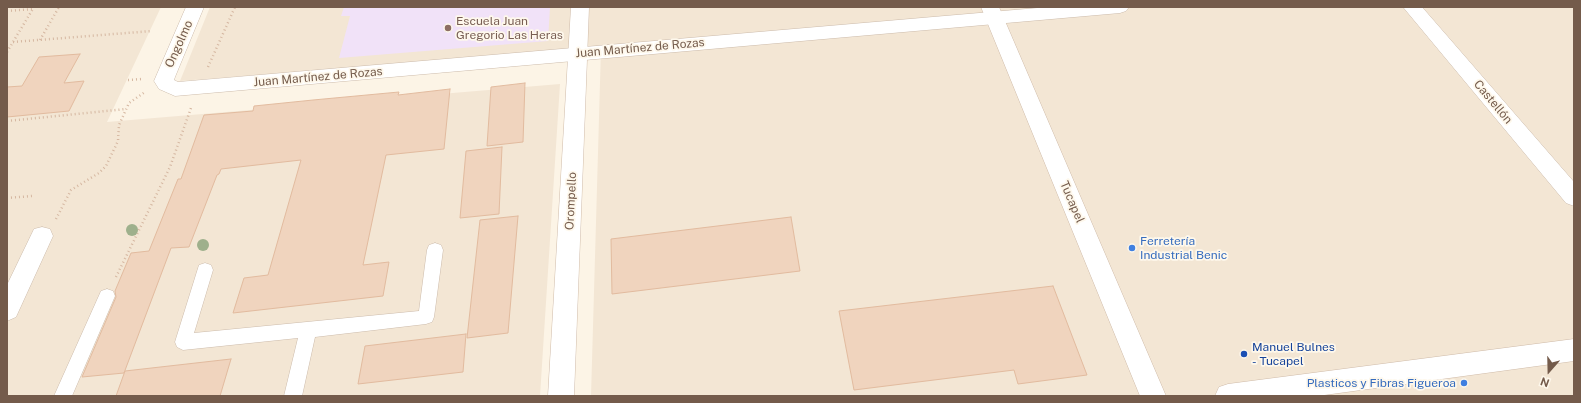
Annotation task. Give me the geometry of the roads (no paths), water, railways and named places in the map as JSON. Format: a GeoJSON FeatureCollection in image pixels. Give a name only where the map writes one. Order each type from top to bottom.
{"type":"FeatureCollection","features":[{"type":"Feature","properties":{"kind":"street","name":"Ongolmo"},"geometry":{"type":"LineString","coordinates":[[164,80],[195,7]]}},
{"type":"Feature","properties":{"kind":"street","name":"Orompello"},"geometry":{"type":"LineString","coordinates":[[561,396],[580,7]]}},
{"type":"Feature","properties":{"kind":"street","name":"Juan Martínez de Rozas"},"geometry":{"type":"LineString","coordinates":[[164,80],[170,87],[175,89],[198,88],[578,54],[993,13],[1120,7]]}},
{"type":"Feature","properties":{"kind":"street","name":"Castellón"},"geometry":{"type":"LineString","coordinates":[[1412,7],[1574,197]]}},
{"type":"Feature","properties":{"kind":"street","name":"Tucapel"},"geometry":{"type":"LineString","coordinates":[[993,13],[1153,396]]}},
{"type":"Feature","properties":{"kind":"street"},"geometry":{"type":"LineString","coordinates":[[7,310],[42,236]]}},
{"type":"Feature","properties":{"kind":"street"},"geometry":{"type":"LineString","coordinates":[[1228,396],[1574,350]]}},
{"type":"Feature","properties":{"kind":"lane"},"geometry":{"type":"LineString","coordinates":[[205,270],[183,342],[308,330],[426,316],[435,250]]}},
{"type":"Feature","properties":{"kind":"lane"},"geometry":{"type":"LineString","coordinates":[[63,396],[107,296]]}},
{"type":"Feature","properties":{"kind":"lane"},"geometry":{"type":"LineString","coordinates":[[293,396],[308,330]]}},
{"type":"Feature","properties":{"kind":"place","name":"Escuela Juan Gregorio Las Heras"},"geometry":{"type":"Point","coordinates":[448,28]}},
{"type":"Feature","properties":{"kind":"place","name":"Ferretería Industrial Benic"},"geometry":{"type":"Point","coordinates":[1132,248]}},
{"type":"Feature","properties":{"kind":"place","name":"Manuel Bulnes - Tucapel"},"geometry":{"type":"Point","coordinates":[1244,354]}},
{"type":"Feature","properties":{"kind":"place","name":"Plasticos y Fibras Figueroa"},"geometry":{"type":"Point","coordinates":[1464,383]}}]}
